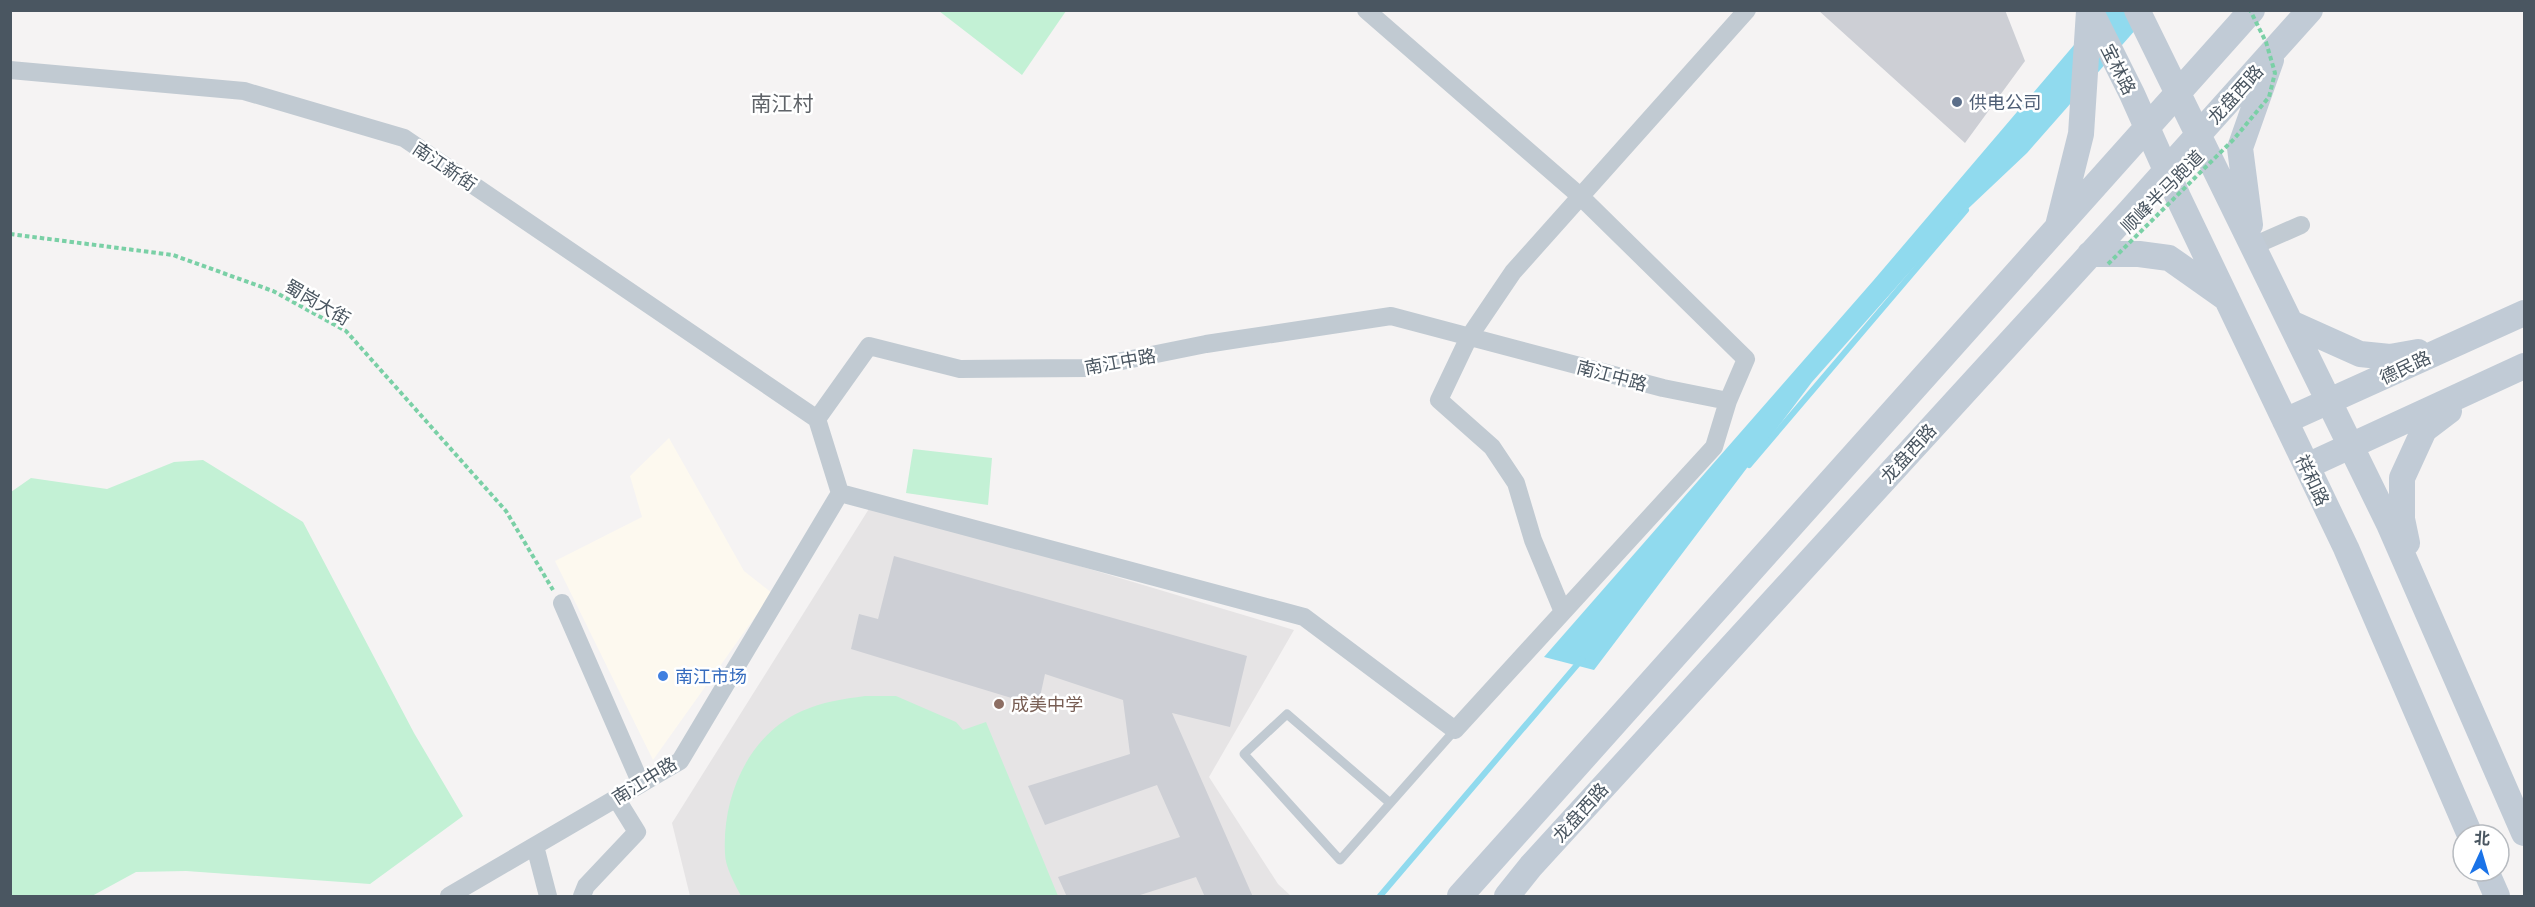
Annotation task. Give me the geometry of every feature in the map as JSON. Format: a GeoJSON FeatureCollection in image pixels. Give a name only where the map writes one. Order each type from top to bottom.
{"type":"FeatureCollection","features":[{"type":"Feature","properties":{"kind":"main road","name":"宝林路"},"geometry":{"type":"LineString","coordinates":[[2089,10],[2120,75],[2132,94],[2146,129]]}},
{"type":"Feature","properties":{"kind":"main road"},"geometry":{"type":"LineString","coordinates":[[2057,229],[2081,126],[2089,10]]}},
{"type":"Feature","properties":{"kind":"main road","name":"龙盘西路"},"geometry":{"type":"LineString","coordinates":[[1460,897],[2251,10]]}},
{"type":"Feature","properties":{"kind":"main road","name":"龙盘西路"},"geometry":{"type":"LineString","coordinates":[[1507,897],[1531,866],[2099,259],[2166,171],[2310,10]]}},
{"type":"Feature","properties":{"kind":"main road"},"geometry":{"type":"LineString","coordinates":[[2142,21],[2352,447],[2524,833]]}},
{"type":"Feature","properties":{"kind":"main road"},"geometry":{"type":"LineString","coordinates":[[2253,246],[2240,148],[2275,49]]}},
{"type":"Feature","properties":{"kind":"main road","name":"祥和路"},"geometry":{"type":"LineString","coordinates":[[2146,129],[2346,548],[2465,823]]}},
{"type":"Feature","properties":{"kind":"main road"},"geometry":{"type":"LineString","coordinates":[[2099,259],[2139,254],[2169,258],[2228,300]]}},
{"type":"Feature","properties":{"kind":"main road","name":"德民路"},"geometry":{"type":"LineString","coordinates":[[2285,421],[2524,313]]}},
{"type":"Feature","properties":{"kind":"main road"},"geometry":{"type":"LineString","coordinates":[[2291,323],[2360,354],[2390,357],[2448,348]]}},
{"type":"Feature","properties":{"kind":"main road"},"geometry":{"type":"LineString","coordinates":[[2307,466],[2524,366]]}},
{"type":"Feature","properties":{"kind":"main road"},"geometry":{"type":"LineString","coordinates":[[2414,582],[2402,519],[2402,478],[2424,430],[2480,387]]}},
{"type":"Feature","properties":{"kind":"main road"},"geometry":{"type":"LineString","coordinates":[[2491,883],[2497,897]]}},
{"type":"Feature","properties":{"kind":"street"},"geometry":{"type":"LineString","coordinates":[[817,419],[840,493],[1304,617],[1455,730],[1714,447],[1728,401],[1746,359],[1580,196],[1366,10]]}},
{"type":"Feature","properties":{"kind":"street"},"geometry":{"type":"LineString","coordinates":[[1563,612],[1533,540],[1516,483],[1492,447],[1439,400],[1469,337],[1513,272],[1747,10]]}},
{"type":"Feature","properties":{"kind":"street","name":"南江新街"},"geometry":{"type":"LineString","coordinates":[[10,70],[244,91],[404,138],[817,419]]}},
{"type":"Feature","properties":{"kind":"street"},"geometry":{"type":"LineString","coordinates":[[2253,246],[2301,225]]}},
{"type":"Feature","properties":{"kind":"street","name":"南江中路"},"geometry":{"type":"LineString","coordinates":[[817,419],[869,346],[960,369],[1087,368],[1206,344],[1391,316],[1664,388],[1728,401]]}},
{"type":"Feature","properties":{"kind":"street","name":"南江中路"},"geometry":{"type":"LineString","coordinates":[[449,897],[680,761],[840,493]]}},
{"type":"Feature","properties":{"kind":"street"},"geometry":{"type":"LineString","coordinates":[[562,603],[641,783]]}},
{"type":"Feature","properties":{"kind":"street"},"geometry":{"type":"LineString","coordinates":[[582,897],[586,886],[637,832],[616,798]]}},
{"type":"Feature","properties":{"kind":"street"},"geometry":{"type":"LineString","coordinates":[[535,846],[548,897]]}},
{"type":"Feature","properties":{"kind":"lane"},"geometry":{"type":"LineString","coordinates":[[1390,802],[1287,714],[1244,754],[1340,860],[1455,730]]}},
{"type":"Feature","properties":{"kind":"path","name":"顺峰半马跑道"},"geometry":{"type":"LineString","coordinates":[[2099,259],[2234,139],[2269,97],[2274,73],[2266,42],[2251,10]]}},
{"type":"Feature","properties":{"kind":"path","name":"蜀岗大街"},"geometry":{"type":"LineString","coordinates":[[10,234],[173,255],[273,291],[346,331],[506,512],[562,603]]}},
{"type":"Feature","properties":{"kind":"shaded area","name":"南江市场"},"geometry":{"type":"Polygon","coordinates":[[[669,438],[744,571],[772,593],[653,760],[555,561],[642,517],[630,476],[669,438]]]}},
{"type":"Feature","properties":{"kind":"shaded area","name":"成美中学"},"geometry":{"type":"Polygon","coordinates":[[[872,504],[1294,630],[1209,777],[1278,884],[1291,896],[690,896],[672,823],[872,504]]]}},
{"type":"Feature","properties":{"kind":"green space"},"geometry":{"type":"Polygon","coordinates":[[[939,11],[1066,11],[1022,75],[939,11]]]}},
{"type":"Feature","properties":{"kind":"green space"},"geometry":{"type":"Polygon","coordinates":[[[913,449],[992,458],[988,505],[906,493],[913,449]]]}},
{"type":"Feature","properties":{"kind":"green space"},"geometry":{"type":"Polygon","coordinates":[[[203,460],[303,522],[414,733],[463,816],[370,884],[186,871],[136,872],[92,896],[11,896],[11,492],[31,478],[107,489],[174,462],[203,460]]]}},
{"type":"Feature","properties":{"kind":"green space"},"geometry":{"type":"Polygon","coordinates":[[[865,696],[896,696],[956,722],[963,730],[986,722],[1058,896],[741,896],[727,864],[725,832],[734,790],[753,752],[767,735],[802,711],[825,703],[865,696]]]}},
{"type":"Feature","properties":{"kind":"water"},"geometry":{"type":"Polygon","coordinates":[[[2103,11],[2152,11],[2027,153],[1955,221],[1812,382],[1594,670],[1544,657],[1873,281],[2103,11]]]}},
{"type":"Feature","properties":{"kind":"building","name":"供电公司"},"geometry":{"type":"Polygon","coordinates":[[[1818,10],[2005,10],[2025,61],[1965,143],[1818,10]]]}},
{"type":"Feature","properties":{"kind":"building"},"geometry":{"type":"Polygon","coordinates":[[[894,556],[1247,656],[1230,727],[1172,713],[1253,897],[1205,897],[1196,877],[1134,897],[1067,897],[1058,877],[1180,837],[1157,785],[1045,825],[1028,786],[1130,754],[1123,700],[1045,674],[1038,706],[851,649],[859,614],[878,619],[894,556]]]}},
{"type":"Feature","properties":{"kind":"waterway"},"geometry":{"type":"LineString","coordinates":[[1749,465],[1966,210]]}},
{"type":"Feature","properties":{"kind":"waterway"},"geometry":{"type":"LineString","coordinates":[[1380,896],[1582,659]]}},
{"type":"Feature","properties":{"kind":"place","name":"供电公司"},"geometry":{"type":"Point","coordinates":[1957,102]}},
{"type":"Feature","properties":{"kind":"place","name":"南江市场"},"geometry":{"type":"Point","coordinates":[663,676]}},
{"type":"Feature","properties":{"kind":"place","name":"成美中学"},"geometry":{"type":"Point","coordinates":[999,704]}},
{"type":"Feature","properties":{"kind":"district","name":"南江村"},"geometry":{"type":"Point","coordinates":[782,103]}}]}
